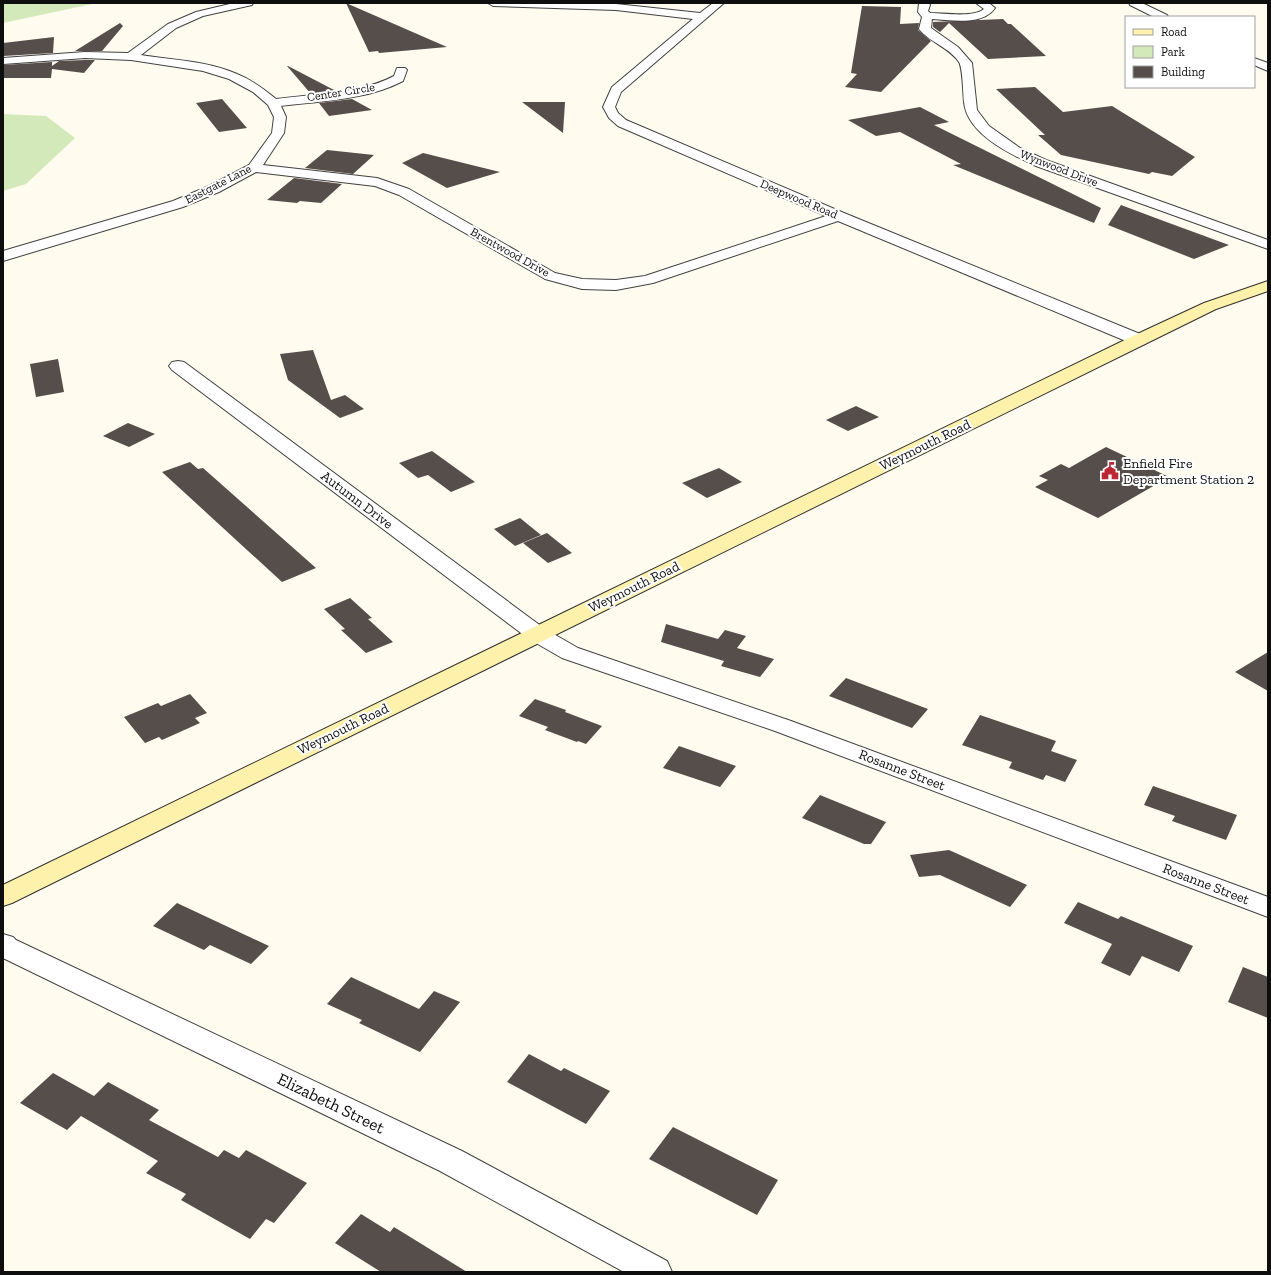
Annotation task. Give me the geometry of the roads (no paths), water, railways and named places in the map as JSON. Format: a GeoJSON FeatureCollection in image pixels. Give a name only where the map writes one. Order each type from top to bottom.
{"type":"FeatureCollection","features":[{"type":"Feature","properties":{"kind":"street"},"geometry":{"type":"LineString","coordinates":[[131,56],[172,26],[200,14],[248,3]]}},
{"type":"Feature","properties":{"kind":"street"},"geometry":{"type":"LineString","coordinates":[[493,3],[616,7],[702,16]]}},
{"type":"Feature","properties":{"kind":"street","name":"Deepwood Road"},"geometry":{"type":"LineString","coordinates":[[719,3],[616,90],[609,106],[613,115],[622,123],[839,216],[1139,340]]}},
{"type":"Feature","properties":{"kind":"street","name":"Wynwood Drive"},"geometry":{"type":"LineString","coordinates":[[981,3],[990,8],[983,14],[929,10],[924,28],[954,49],[966,63],[971,110],[984,129],[1015,151],[1041,163],[1268,245]]}},
{"type":"Feature","properties":{"kind":"street"},"geometry":{"type":"LineString","coordinates":[[1134,3],[1161,16]]}},
{"type":"Feature","properties":{"kind":"street"},"geometry":{"type":"LineString","coordinates":[[3,60],[85,56],[131,56],[204,68],[233,76],[257,89],[273,102]]}},
{"type":"Feature","properties":{"kind":"street"},"geometry":{"type":"LineString","coordinates":[[1255,61],[1268,67]]}},
{"type":"Feature","properties":{"kind":"street","name":"Center Circle"},"geometry":{"type":"LineString","coordinates":[[273,102],[360,91],[393,83],[399,78],[401,70]]}},
{"type":"Feature","properties":{"kind":"street","name":"Eastgate Lane"},"geometry":{"type":"LineString","coordinates":[[3,256],[178,204],[214,189],[254,168],[278,134],[280,117],[273,102]]}},
{"type":"Feature","properties":{"kind":"street","name":"Brentwood Drive"},"geometry":{"type":"LineString","coordinates":[[254,168],[377,182],[397,190],[550,276],[582,284],[616,285],[648,280],[839,216]]}},
{"type":"Feature","properties":{"kind":"street","name":"Weymouth Road"},"geometry":{"type":"LineString","coordinates":[[3,896],[1139,340],[1210,306],[1268,286]]}},
{"type":"Feature","properties":{"kind":"street","name":"Autumn Drive"},"geometry":{"type":"LineString","coordinates":[[178,366],[537,634]]}},
{"type":"Feature","properties":{"kind":"street","name":"Rosanne Street"},"geometry":{"type":"LineString","coordinates":[[537,634],[570,653],[783,726],[1268,907]]}},
{"type":"Feature","properties":{"kind":"street","name":"Elizabeth Street"},"geometry":{"type":"LineString","coordinates":[[3,944],[6,947],[452,1161],[655,1272]]}},
{"type":"Feature","properties":{"kind":"place","name":"Enfield Fire Department Station 2"},"geometry":{"type":"Point","coordinates":[1110,471]}}]}
